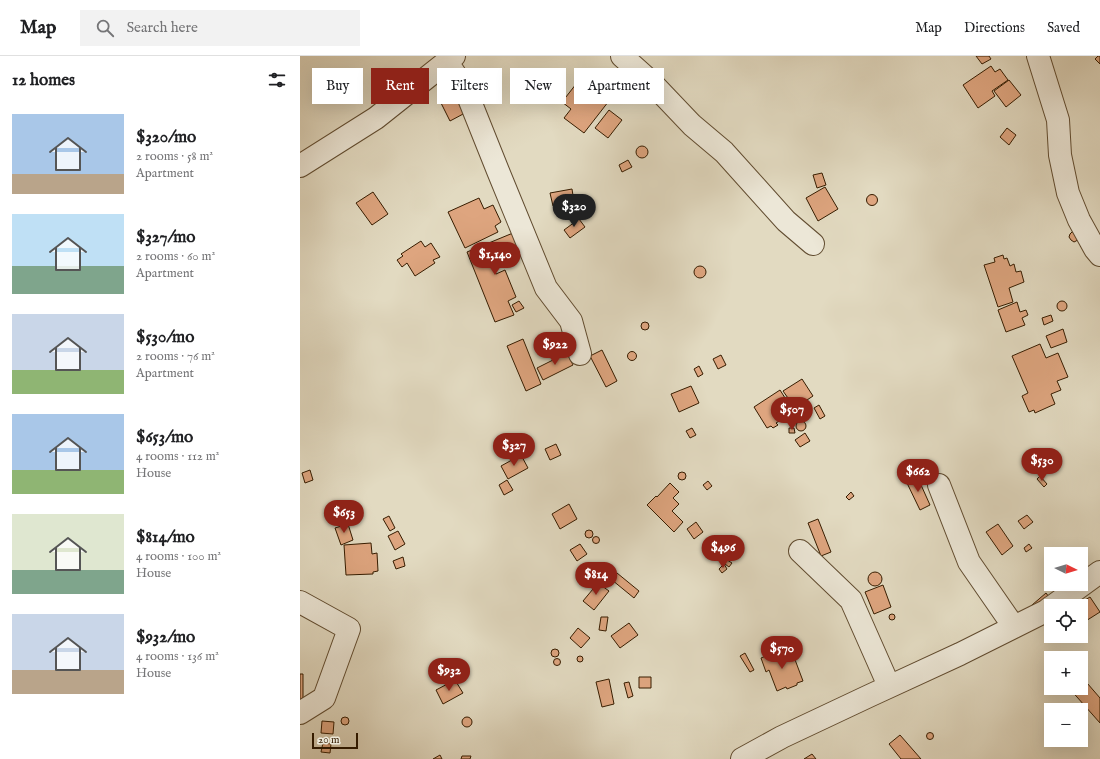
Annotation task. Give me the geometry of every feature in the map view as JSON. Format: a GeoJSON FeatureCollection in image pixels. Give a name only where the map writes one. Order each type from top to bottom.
{"type":"FeatureCollection","features":[{"type":"Feature","properties":{"kind":"street"},"geometry":{"type":"LineString","coordinates":[[622,56],[652,83],[692,125],[724,152],[786,221],[813,244]]}},
{"type":"Feature","properties":{"kind":"street"},"geometry":{"type":"LineString","coordinates":[[1038,56],[1058,120],[1060,156],[1068,193],[1079,220],[1095,249],[1100,255]]}},
{"type":"Feature","properties":{"kind":"street"},"geometry":{"type":"LineString","coordinates":[[300,166],[376,118],[450,59],[466,91],[546,288],[571,321],[580,354]]}},
{"type":"Feature","properties":{"kind":"street"},"geometry":{"type":"LineString","coordinates":[[939,485],[970,562],[1014,627]]}},
{"type":"Feature","properties":{"kind":"street"},"geometry":{"type":"LineString","coordinates":[[800,551],[851,600],[889,686]]}},
{"type":"Feature","properties":{"kind":"street"},"geometry":{"type":"LineString","coordinates":[[1063,599],[1100,572]]}},
{"type":"Feature","properties":{"kind":"street"},"geometry":{"type":"LineString","coordinates":[[300,602],[348,629],[324,698],[300,713]]}},
{"type":"Feature","properties":{"kind":"street"},"geometry":{"type":"LineString","coordinates":[[742,759],[782,737],[960,654],[1044,612]]}},
{"type":"Feature","properties":{"kind":"building"},"geometry":{"type":"Polygon","coordinates":[[[976,56],[989,56],[991,59],[982,64],[976,56]]]}},
{"type":"Feature","properties":{"kind":"building"},"geometry":{"type":"Polygon","coordinates":[[[1100,56],[1100,64],[1095,59],[1100,56]]]}},
{"type":"Feature","properties":{"kind":"building"},"geometry":{"type":"Polygon","coordinates":[[[991,66],[995,72],[1000,69],[1008,80],[992,91],[995,96],[978,108],[963,85],[991,66]]]}},
{"type":"Feature","properties":{"kind":"building"},"geometry":{"type":"Polygon","coordinates":[[[1009,80],[1021,95],[1006,107],[994,91],[1009,80]]]}},
{"type":"Feature","properties":{"kind":"building"},"geometry":{"type":"Polygon","coordinates":[[[574,87],[574,104],[607,104],[584,133],[564,118],[571,109],[565,104],[566,104],[566,97],[574,87]]]}},
{"type":"Feature","properties":{"kind":"building"},"geometry":{"type":"Polygon","coordinates":[[[442,104],[461,104],[465,113],[450,121],[442,104]]]}},
{"type":"Feature","properties":{"kind":"building"},"geometry":{"type":"Polygon","coordinates":[[[609,110],[622,120],[608,138],[595,128],[609,110]]]}},
{"type":"Feature","properties":{"kind":"building"},"geometry":{"type":"Polygon","coordinates":[[[1007,128],[1016,135],[1009,145],[1000,137],[1007,128]]]}},
{"type":"Feature","properties":{"kind":"building"},"geometry":{"type":"Polygon","coordinates":[[[642,146],[646,148],[648,152],[646,156],[642,158],[638,156],[636,152],[638,148],[642,146]]]}},
{"type":"Feature","properties":{"kind":"building"},"geometry":{"type":"Polygon","coordinates":[[[628,160],[632,167],[622,172],[619,165],[628,160]]]}},
{"type":"Feature","properties":{"kind":"building"},"geometry":{"type":"Polygon","coordinates":[[[822,173],[826,185],[817,188],[813,175],[822,173]]]}},
{"type":"Feature","properties":{"kind":"building"},"geometry":{"type":"Polygon","coordinates":[[[825,187],[838,209],[818,221],[806,198],[825,187]]]}},
{"type":"Feature","properties":{"kind":"building"},"geometry":{"type":"Polygon","coordinates":[[[572,189],[574,202],[553,206],[550,193],[572,189]]]}},
{"type":"Feature","properties":{"kind":"building"},"geometry":{"type":"Polygon","coordinates":[[[373,192],[388,214],[372,225],[356,203],[373,192]]]}},
{"type":"Feature","properties":{"kind":"building"},"geometry":{"type":"Polygon","coordinates":[[[870,195],[874,195],[876,196],[876,204],[870,205],[867,202],[867,198],[870,195]]]}},
{"type":"Feature","properties":{"kind":"building"},"geometry":{"type":"Polygon","coordinates":[[[479,198],[484,209],[493,205],[501,222],[495,226],[498,232],[465,248],[448,212],[479,198]]]}},
{"type":"Feature","properties":{"kind":"building"},"geometry":{"type":"Polygon","coordinates":[[[579,219],[585,227],[570,238],[564,230],[579,219]]]}},
{"type":"Feature","properties":{"kind":"building"},"geometry":{"type":"Polygon","coordinates":[[[1072,232],[1075,232],[1079,239],[1074,242],[1069,237],[1072,232]]]}},
{"type":"Feature","properties":{"kind":"building"},"geometry":{"type":"Polygon","coordinates":[[[513,233],[519,246],[490,258],[496,274],[505,270],[516,297],[508,301],[514,315],[495,322],[467,252],[513,233]]]}},
{"type":"Feature","properties":{"kind":"building"},"geometry":{"type":"Polygon","coordinates":[[[421,241],[425,247],[431,243],[440,257],[433,260],[435,263],[415,276],[407,263],[402,267],[397,260],[403,256],[401,254],[421,241]]]}},
{"type":"Feature","properties":{"kind":"building"},"geometry":{"type":"Polygon","coordinates":[[[1003,255],[1004,259],[1007,258],[1010,266],[1014,264],[1016,272],[1021,271],[1024,282],[1009,288],[1013,302],[998,307],[984,265],[995,262],[994,258],[1003,255]]]}},
{"type":"Feature","properties":{"kind":"building"},"geometry":{"type":"Polygon","coordinates":[[[698,266],[702,266],[706,272],[702,278],[698,278],[694,274],[694,270],[698,266]]]}},
{"type":"Feature","properties":{"kind":"building"},"geometry":{"type":"Polygon","coordinates":[[[519,301],[524,308],[516,312],[512,305],[519,301]]]}},
{"type":"Feature","properties":{"kind":"building"},"geometry":{"type":"Polygon","coordinates":[[[1062,301],[1067,306],[1062,311],[1057,306],[1062,301]]]}},
{"type":"Feature","properties":{"kind":"building"},"geometry":{"type":"Polygon","coordinates":[[[1017,302],[1020,312],[1026,310],[1028,315],[1022,318],[1025,325],[1006,332],[998,310],[1017,302]]]}},
{"type":"Feature","properties":{"kind":"building"},"geometry":{"type":"Polygon","coordinates":[[[1051,315],[1053,321],[1044,325],[1042,318],[1051,315]]]}},
{"type":"Feature","properties":{"kind":"building"},"geometry":{"type":"Polygon","coordinates":[[[645,322],[648,323],[648,329],[645,330],[642,329],[641,326],[642,323],[645,322]]]}},
{"type":"Feature","properties":{"kind":"building"},"geometry":{"type":"Polygon","coordinates":[[[1063,329],[1067,342],[1051,348],[1046,336],[1063,329]]]}},
{"type":"Feature","properties":{"kind":"building"},"geometry":{"type":"Polygon","coordinates":[[[567,332],[572,340],[563,344],[559,336],[567,332]]]}},
{"type":"Feature","properties":{"kind":"building"},"geometry":{"type":"Polygon","coordinates":[[[523,339],[541,384],[526,391],[507,346],[523,339]]]}},
{"type":"Feature","properties":{"kind":"building"},"geometry":{"type":"Polygon","coordinates":[[[1040,344],[1046,358],[1058,353],[1068,377],[1057,381],[1061,390],[1051,394],[1055,404],[1035,413],[1034,410],[1029,412],[1022,396],[1028,393],[1012,356],[1040,344]]]}},
{"type":"Feature","properties":{"kind":"building"},"geometry":{"type":"Polygon","coordinates":[[[602,350],[617,381],[606,387],[590,356],[602,350]]]}},
{"type":"Feature","properties":{"kind":"building"},"geometry":{"type":"Polygon","coordinates":[[[630,352],[634,352],[636,356],[634,360],[630,360],[628,358],[628,354],[630,352]]]}},
{"type":"Feature","properties":{"kind":"building"},"geometry":{"type":"Polygon","coordinates":[[[567,353],[573,365],[543,380],[537,368],[567,353]]]}},
{"type":"Feature","properties":{"kind":"building"},"geometry":{"type":"Polygon","coordinates":[[[721,355],[726,365],[718,369],[713,359],[721,355]]]}},
{"type":"Feature","properties":{"kind":"building"},"geometry":{"type":"Polygon","coordinates":[[[699,366],[703,374],[698,377],[694,369],[699,366]]]}},
{"type":"Feature","properties":{"kind":"building"},"geometry":{"type":"Polygon","coordinates":[[[802,379],[813,396],[795,408],[783,391],[802,379]]]}},
{"type":"Feature","properties":{"kind":"building"},"geometry":{"type":"Polygon","coordinates":[[[691,386],[699,403],[679,412],[671,394],[691,386]]]}},
{"type":"Feature","properties":{"kind":"building"},"geometry":{"type":"Polygon","coordinates":[[[780,390],[794,412],[776,423],[778,425],[773,428],[771,426],[767,428],[754,407],[780,390]]]}},
{"type":"Feature","properties":{"kind":"building"},"geometry":{"type":"Polygon","coordinates":[[[819,405],[825,416],[820,419],[814,408],[819,405]]]}},
{"type":"Feature","properties":{"kind":"building"},"geometry":{"type":"Polygon","coordinates":[[[799,421],[803,421],[805,422],[805,430],[799,431],[796,428],[796,424],[799,421]]]}},
{"type":"Feature","properties":{"kind":"building"},"geometry":{"type":"Polygon","coordinates":[[[692,428],[696,435],[690,438],[686,431],[692,428]]]}},
{"type":"Feature","properties":{"kind":"building"},"geometry":{"type":"Polygon","coordinates":[[[789,428],[794,428],[795,433],[789,433],[789,428]]]}},
{"type":"Feature","properties":{"kind":"building"},"geometry":{"type":"Polygon","coordinates":[[[805,433],[810,441],[800,447],[795,440],[805,433]]]}},
{"type":"Feature","properties":{"kind":"building"},"geometry":{"type":"Polygon","coordinates":[[[556,444],[561,455],[550,460],[545,449],[556,444]]]}},
{"type":"Feature","properties":{"kind":"building"},"geometry":{"type":"Polygon","coordinates":[[[521,455],[528,468],[508,479],[501,466],[521,455]]]}},
{"type":"Feature","properties":{"kind":"building"},"geometry":{"type":"Polygon","coordinates":[[[310,470],[313,480],[305,483],[302,473],[310,470]]]}},
{"type":"Feature","properties":{"kind":"building"},"geometry":{"type":"Polygon","coordinates":[[[682,472],[685,473],[685,479],[682,480],[679,479],[678,476],[679,473],[682,472]]]}},
{"type":"Feature","properties":{"kind":"building"},"geometry":{"type":"Polygon","coordinates":[[[917,476],[930,505],[920,510],[906,481],[917,476]]]}},
{"type":"Feature","properties":{"kind":"building"},"geometry":{"type":"Polygon","coordinates":[[[1040,476],[1047,484],[1044,487],[1037,479],[1040,476]]]}},
{"type":"Feature","properties":{"kind":"building"},"geometry":{"type":"Polygon","coordinates":[[[507,480],[513,490],[504,495],[499,485],[507,480]]]}},
{"type":"Feature","properties":{"kind":"building"},"geometry":{"type":"Polygon","coordinates":[[[708,481],[712,486],[707,490],[703,485],[708,481]]]}},
{"type":"Feature","properties":{"kind":"building"},"geometry":{"type":"Polygon","coordinates":[[[670,483],[679,492],[673,498],[679,504],[672,511],[683,522],[674,532],[647,505],[670,483]]]}},
{"type":"Feature","properties":{"kind":"building"},"geometry":{"type":"Polygon","coordinates":[[[851,492],[854,496],[849,500],[846,497],[851,492]]]}},
{"type":"Feature","properties":{"kind":"building"},"geometry":{"type":"Polygon","coordinates":[[[569,504],[577,519],[560,529],[552,514],[569,504]]]}},
{"type":"Feature","properties":{"kind":"building"},"geometry":{"type":"Polygon","coordinates":[[[1027,515],[1033,522],[1024,529],[1018,521],[1027,515]]]}},
{"type":"Feature","properties":{"kind":"building"},"geometry":{"type":"Polygon","coordinates":[[[389,516],[395,528],[390,531],[383,519],[389,516]]]}},
{"type":"Feature","properties":{"kind":"building"},"geometry":{"type":"Polygon","coordinates":[[[818,519],[831,552],[821,556],[808,523],[818,519]]]}},
{"type":"Feature","properties":{"kind":"building"},"geometry":{"type":"Polygon","coordinates":[[[696,522],[703,532],[694,539],[687,529],[696,522]]]}},
{"type":"Feature","properties":{"kind":"building"},"geometry":{"type":"Polygon","coordinates":[[[348,524],[353,540],[341,545],[335,528],[348,524]]]}},
{"type":"Feature","properties":{"kind":"building"},"geometry":{"type":"Polygon","coordinates":[[[998,524],[1013,546],[1002,555],[986,532],[998,524]]]}},
{"type":"Feature","properties":{"kind":"building"},"geometry":{"type":"Polygon","coordinates":[[[589,530],[592,531],[592,537],[589,538],[586,537],[585,534],[586,531],[589,530]]]}},
{"type":"Feature","properties":{"kind":"building"},"geometry":{"type":"Polygon","coordinates":[[[398,531],[405,544],[395,550],[388,536],[398,531]]]}},
{"type":"Feature","properties":{"kind":"building"},"geometry":{"type":"Polygon","coordinates":[[[596,537],[599,540],[596,543],[593,540],[596,537]]]}},
{"type":"Feature","properties":{"kind":"building"},"geometry":{"type":"Polygon","coordinates":[[[371,543],[372,554],[377,553],[378,571],[373,572],[373,574],[346,575],[344,545],[371,543]]]}},
{"type":"Feature","properties":{"kind":"building"},"geometry":{"type":"Polygon","coordinates":[[[580,544],[587,554],[577,561],[570,550],[580,544]]]}},
{"type":"Feature","properties":{"kind":"building"},"geometry":{"type":"Polygon","coordinates":[[[1029,544],[1032,548],[1026,552],[1024,548],[1029,544]]]}},
{"type":"Feature","properties":{"kind":"building"},"geometry":{"type":"Polygon","coordinates":[[[403,557],[405,566],[396,569],[393,561],[403,557]]]}},
{"type":"Feature","properties":{"kind":"building"},"geometry":{"type":"Polygon","coordinates":[[[724,558],[732,563],[729,567],[721,561],[724,558]]]}},
{"type":"Feature","properties":{"kind":"building"},"geometry":{"type":"Polygon","coordinates":[[[724,564],[727,569],[722,573],[719,569],[724,564]]]}},
{"type":"Feature","properties":{"kind":"building"},"geometry":{"type":"Polygon","coordinates":[[[875,572],[880,574],[882,579],[880,584],[875,586],[870,584],[868,579],[870,574],[875,572]]]}},
{"type":"Feature","properties":{"kind":"building"},"geometry":{"type":"Polygon","coordinates":[[[617,573],[639,591],[634,598],[612,580],[617,573]]]}},
{"type":"Feature","properties":{"kind":"building"},"geometry":{"type":"Polygon","coordinates":[[[598,583],[609,591],[594,610],[583,601],[598,583]]]}},
{"type":"Feature","properties":{"kind":"building"},"geometry":{"type":"Polygon","coordinates":[[[883,585],[891,607],[874,614],[865,592],[883,585]]]}},
{"type":"Feature","properties":{"kind":"building"},"geometry":{"type":"Polygon","coordinates":[[[1046,593],[1049,597],[1044,599],[1044,601],[1035,609],[1032,605],[1046,593]]]}},
{"type":"Feature","properties":{"kind":"building"},"geometry":{"type":"Polygon","coordinates":[[[1090,597],[1100,612],[1088,620],[1088,599],[1087,599],[1090,597]]]}},
{"type":"Feature","properties":{"kind":"building"},"geometry":{"type":"Polygon","coordinates":[[[892,614],[895,617],[892,620],[889,617],[892,614]]]}},
{"type":"Feature","properties":{"kind":"building"},"geometry":{"type":"Polygon","coordinates":[[[601,617],[608,617],[606,631],[599,630],[601,617]]]}},
{"type":"Feature","properties":{"kind":"building"},"geometry":{"type":"Polygon","coordinates":[[[629,623],[638,635],[620,648],[611,636],[629,623]]]}},
{"type":"Feature","properties":{"kind":"building"},"geometry":{"type":"Polygon","coordinates":[[[578,628],[590,638],[581,648],[570,638],[578,628]]]}},
{"type":"Feature","properties":{"kind":"building"},"geometry":{"type":"Polygon","coordinates":[[[555,649],[558,650],[558,656],[555,657],[552,656],[551,653],[552,650],[555,649]]]}},
{"type":"Feature","properties":{"kind":"building"},"geometry":{"type":"Polygon","coordinates":[[[787,651],[790,659],[794,657],[803,681],[787,689],[786,687],[777,691],[769,670],[766,672],[761,658],[776,652],[777,655],[787,651]]]}},
{"type":"Feature","properties":{"kind":"building"},"geometry":{"type":"Polygon","coordinates":[[[745,653],[754,670],[750,672],[740,656],[745,653]]]}},
{"type":"Feature","properties":{"kind":"building"},"geometry":{"type":"Polygon","coordinates":[[[580,656],[583,659],[580,662],[577,659],[580,656]]]}},
{"type":"Feature","properties":{"kind":"building"},"geometry":{"type":"Polygon","coordinates":[[[557,659],[560,662],[557,665],[554,662],[557,659]]]}},
{"type":"Feature","properties":{"kind":"building"},"geometry":{"type":"Polygon","coordinates":[[[300,674],[303,674],[303,701],[300,701],[300,674]]]}},
{"type":"Feature","properties":{"kind":"building"},"geometry":{"type":"Polygon","coordinates":[[[639,677],[651,677],[651,688],[639,688],[639,677]]]}},
{"type":"Feature","properties":{"kind":"building"},"geometry":{"type":"Polygon","coordinates":[[[609,679],[614,704],[602,707],[596,682],[609,679]]]}},
{"type":"Feature","properties":{"kind":"building"},"geometry":{"type":"Polygon","coordinates":[[[455,680],[463,693],[443,704],[436,690],[455,680]]]}},
{"type":"Feature","properties":{"kind":"building"},"geometry":{"type":"Polygon","coordinates":[[[629,682],[633,696],[628,698],[624,683],[629,682]]]}},
{"type":"Feature","properties":{"kind":"building"},"geometry":{"type":"Polygon","coordinates":[[[1088,684],[1100,698],[1100,723],[1088,709],[1088,703],[1082,703],[1075,695],[1088,695],[1088,684]]]}},
{"type":"Feature","properties":{"kind":"building"},"geometry":{"type":"Polygon","coordinates":[[[345,717],[348,718],[348,724],[345,725],[342,724],[341,721],[342,718],[345,717]]]}},
{"type":"Feature","properties":{"kind":"building"},"geometry":{"type":"Polygon","coordinates":[[[465,717],[469,717],[471,718],[471,726],[465,727],[462,724],[462,720],[465,717]]]}},
{"type":"Feature","properties":{"kind":"building"},"geometry":{"type":"Polygon","coordinates":[[[322,721],[334,722],[333,734],[321,733],[322,721]]]}},
{"type":"Feature","properties":{"kind":"building"},"geometry":{"type":"Polygon","coordinates":[[[930,733],[933,736],[930,739],[927,736],[930,733]]]}},
{"type":"Feature","properties":{"kind":"building"},"geometry":{"type":"Polygon","coordinates":[[[900,735],[921,759],[901,759],[889,744],[900,735]]]}},
{"type":"Feature","properties":{"kind":"building"},"geometry":{"type":"Polygon","coordinates":[[[323,743],[331,744],[330,753],[321,752],[323,743]]]}},
{"type":"Feature","properties":{"kind":"building"},"geometry":{"type":"Polygon","coordinates":[[[812,754],[816,759],[804,759],[812,754]]]}},
{"type":"Feature","properties":{"kind":"building"},"geometry":{"type":"Polygon","coordinates":[[[440,755],[442,759],[433,759],[440,755]]]}},
{"type":"Feature","properties":{"kind":"building"},"geometry":{"type":"Polygon","coordinates":[[[462,756],[471,756],[470,759],[461,759],[462,756]]]}}]}
